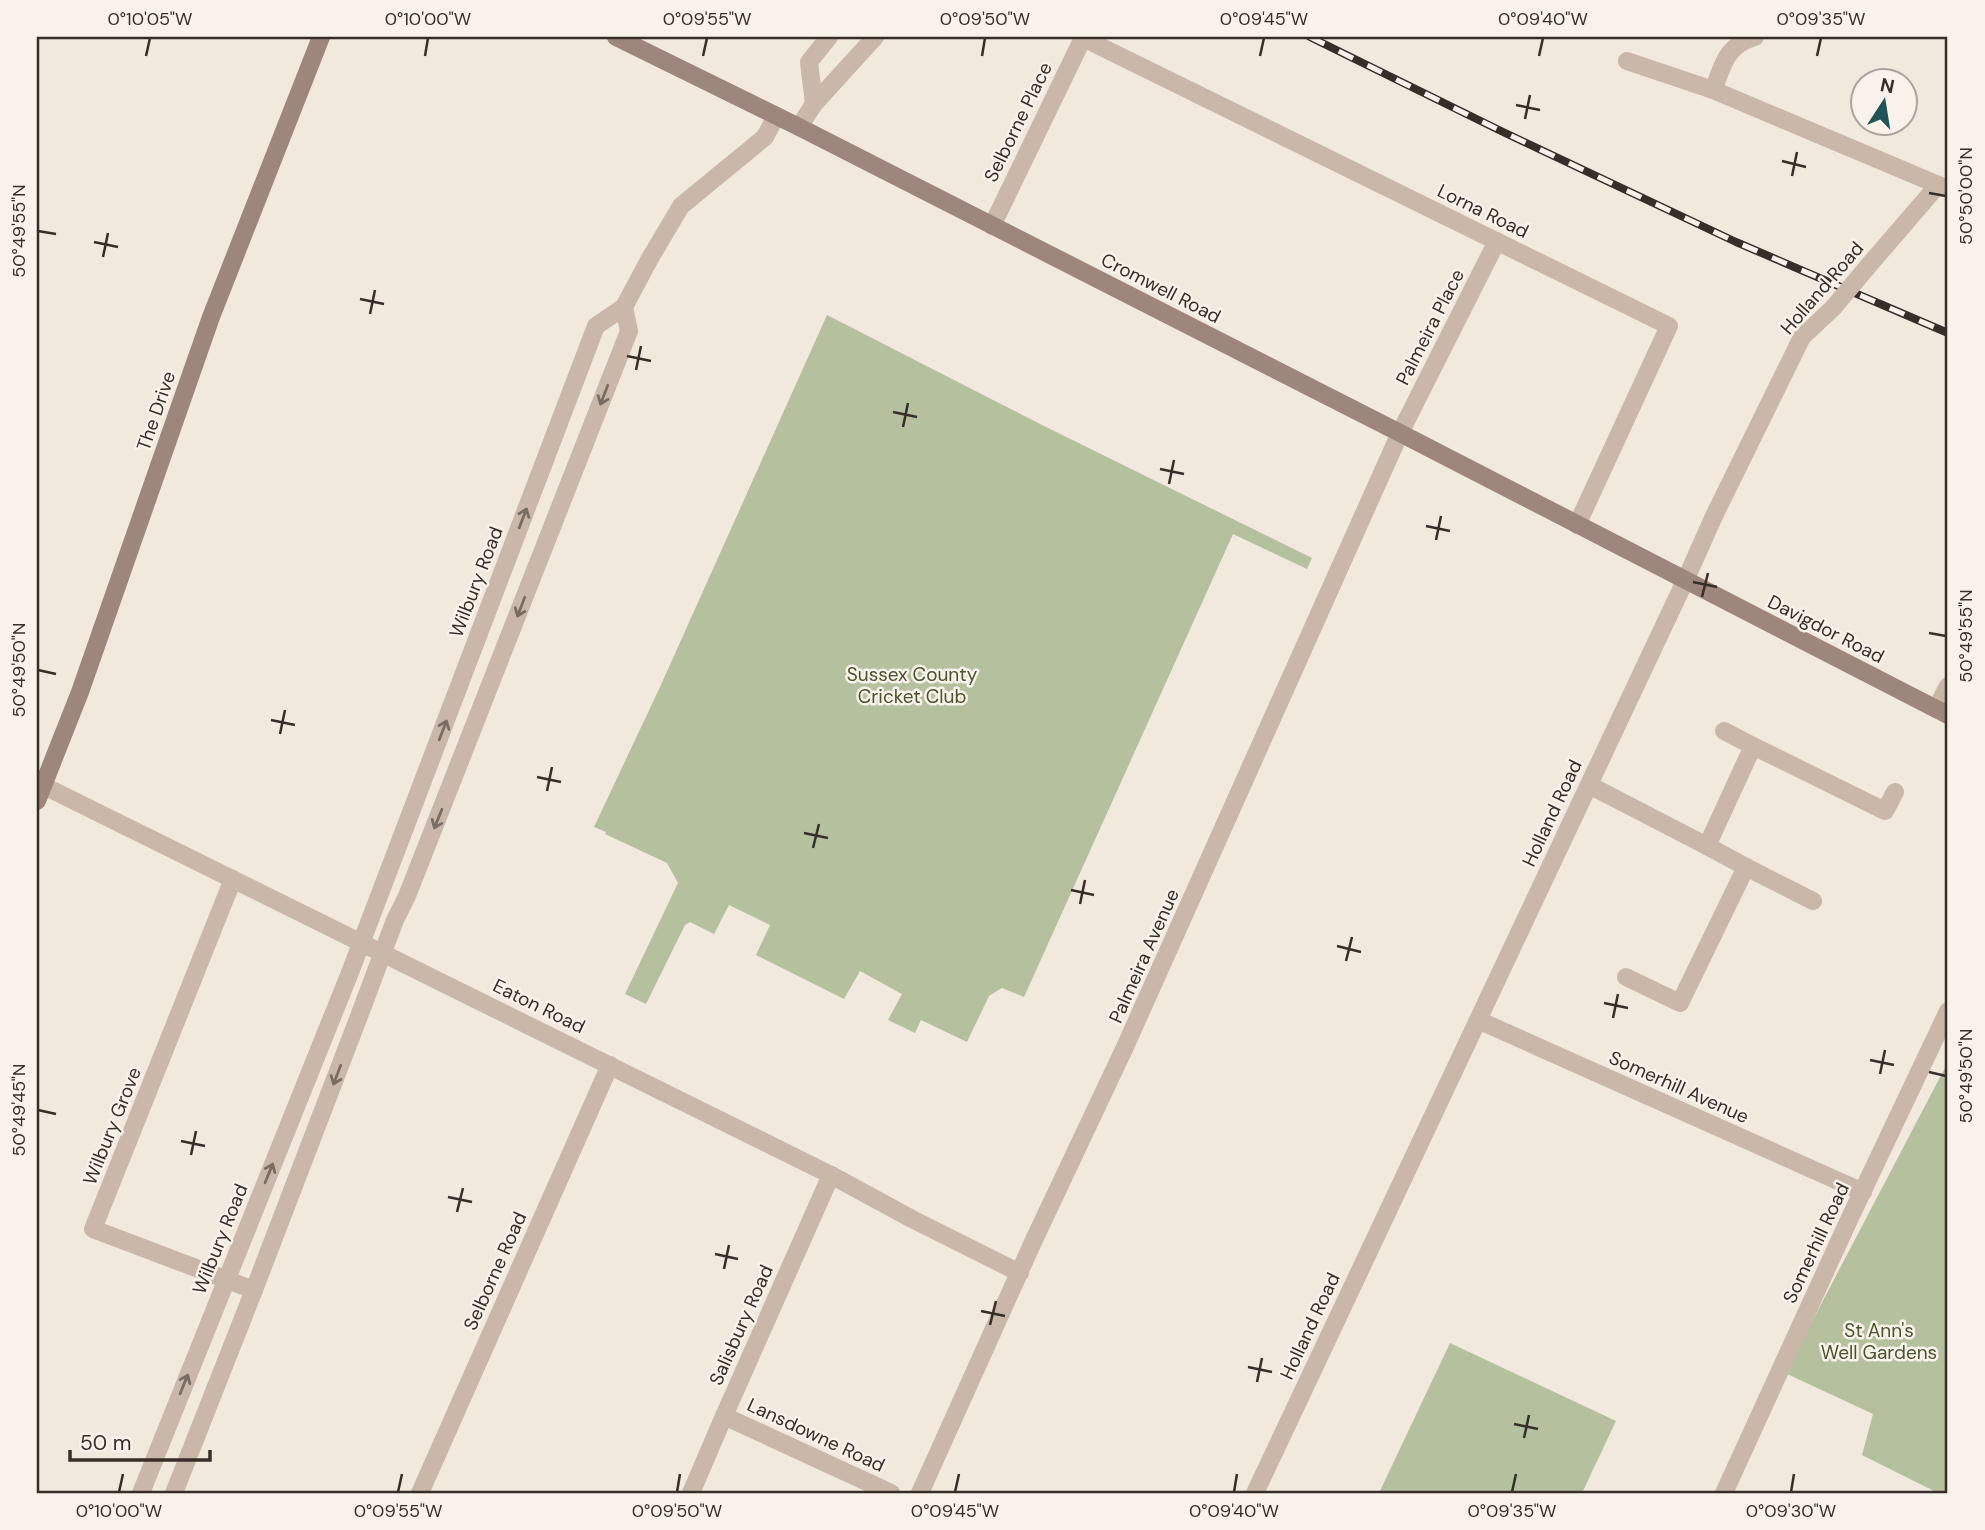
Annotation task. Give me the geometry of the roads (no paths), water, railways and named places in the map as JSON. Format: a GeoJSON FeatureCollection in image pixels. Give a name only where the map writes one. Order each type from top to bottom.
{"type":"FeatureCollection","features":[{"type":"Feature","properties":{"kind":"main road","name":"The Drive"},"geometry":{"type":"LineString","coordinates":[[39,790],[80,691],[211,317],[321,37]]}},
{"type":"Feature","properties":{"kind":"main road","name":"Cromwell Road"},"geometry":{"type":"LineString","coordinates":[[616,37],[799,127],[1685,581]]}},
{"type":"Feature","properties":{"kind":"main road","name":"Davigdor Road"},"geometry":{"type":"LineString","coordinates":[[1685,581],[1942,712]]}},
{"type":"Feature","properties":{"kind":"street"},"geometry":{"type":"LineString","coordinates":[[814,104],[809,62],[829,37]]}},
{"type":"Feature","properties":{"kind":"street"},"geometry":{"type":"LineString","coordinates":[[799,127],[814,104],[875,37]]}},
{"type":"Feature","properties":{"kind":"street","name":"Selborne Place"},"geometry":{"type":"LineString","coordinates":[[992,226],[1082,37]]}},
{"type":"Feature","properties":{"kind":"street","name":"Lorna Road"},"geometry":{"type":"LineString","coordinates":[[1082,37],[1668,326],[1577,525]]}},
{"type":"Feature","properties":{"kind":"street"},"geometry":{"type":"LineString","coordinates":[[1713,90],[1732,48],[1741,41],[1755,37]]}},
{"type":"Feature","properties":{"kind":"street"},"geometry":{"type":"LineString","coordinates":[[1627,61],[1713,90],[1943,187]]}},
{"type":"Feature","properties":{"kind":"street","name":"Wilbury Road"},"geometry":{"type":"LineString","coordinates":[[141,1493],[384,886],[596,326],[624,307],[681,206],[765,136],[776,116]]}},
{"type":"Feature","properties":{"kind":"street","name":"Holland Road"},"geometry":{"type":"LineString","coordinates":[[1255,1493],[1714,516],[1802,337],[1833,308],[1870,264],[1943,187]]}},
{"type":"Feature","properties":{"kind":"street","name":"Palmeira Place"},"geometry":{"type":"LineString","coordinates":[[1400,433],[1497,241]]}},
{"type":"Feature","properties":{"kind":"street","name":"Wilbury Road"},"geometry":{"type":"LineString","coordinates":[[174,1493],[382,952],[407,896],[629,331],[624,307]]}},
{"type":"Feature","properties":{"kind":"street","name":"Palmeira Avenue"},"geometry":{"type":"LineString","coordinates":[[920,1493],[1125,1047],[1400,433]]}},
{"type":"Feature","properties":{"kind":"street"},"geometry":{"type":"LineString","coordinates":[[1942,712],[1948,686]]}},
{"type":"Feature","properties":{"kind":"street"},"geometry":{"type":"LineString","coordinates":[[1724,731],[1885,811],[1895,792]]}},
{"type":"Feature","properties":{"kind":"street"},"geometry":{"type":"LineString","coordinates":[[1707,846],[1753,746]]}},
{"type":"Feature","properties":{"kind":"street"},"geometry":{"type":"LineString","coordinates":[[1588,785],[1813,901]]}},
{"type":"Feature","properties":{"kind":"street","name":"Eaton Road"},"geometry":{"type":"LineString","coordinates":[[39,790],[233,879],[382,952],[831,1175],[1020,1273]]}},
{"type":"Feature","properties":{"kind":"street"},"geometry":{"type":"LineString","coordinates":[[1626,977],[1679,1003],[1746,867]]}},
{"type":"Feature","properties":{"kind":"street","name":"Wilbury Grove"},"geometry":{"type":"LineString","coordinates":[[233,879],[93,1229],[254,1290]]}},
{"type":"Feature","properties":{"kind":"street"},"geometry":{"type":"LineString","coordinates":[[384,886],[407,896]]}},
{"type":"Feature","properties":{"kind":"street"},"geometry":{"type":"LineString","coordinates":[[338,1002],[361,1011]]}},
{"type":"Feature","properties":{"kind":"street","name":"Somerhill Road"},"geometry":{"type":"LineString","coordinates":[[1724,1493],[1948,1011]]}},
{"type":"Feature","properties":{"kind":"street","name":"Somerhill Avenue"},"geometry":{"type":"LineString","coordinates":[[1478,1020],[1863,1192]]}},
{"type":"Feature","properties":{"kind":"street","name":"Selborne Road"},"geometry":{"type":"LineString","coordinates":[[420,1493],[610,1065]]}},
{"type":"Feature","properties":{"kind":"street","name":"Salisbury Road"},"geometry":{"type":"LineString","coordinates":[[691,1493],[831,1175]]}},
{"type":"Feature","properties":{"kind":"street","name":"Lansdowne Road"},"geometry":{"type":"LineString","coordinates":[[724,1416],[891,1493]]}},
{"type":"Feature","properties":{"kind":"railway"},"geometry":{"type":"LineString","coordinates":[[1310,37],[1736,242],[1948,333]]}},
{"type":"Feature","properties":{"kind":"park label","name":"Sussex County Cricket Club"},"geometry":{"type":"Point","coordinates":[912,685]}},
{"type":"Feature","properties":{"kind":"park label","name":"St Ann's Well Gardens"},"geometry":{"type":"Point","coordinates":[1879,1341]}}]}
